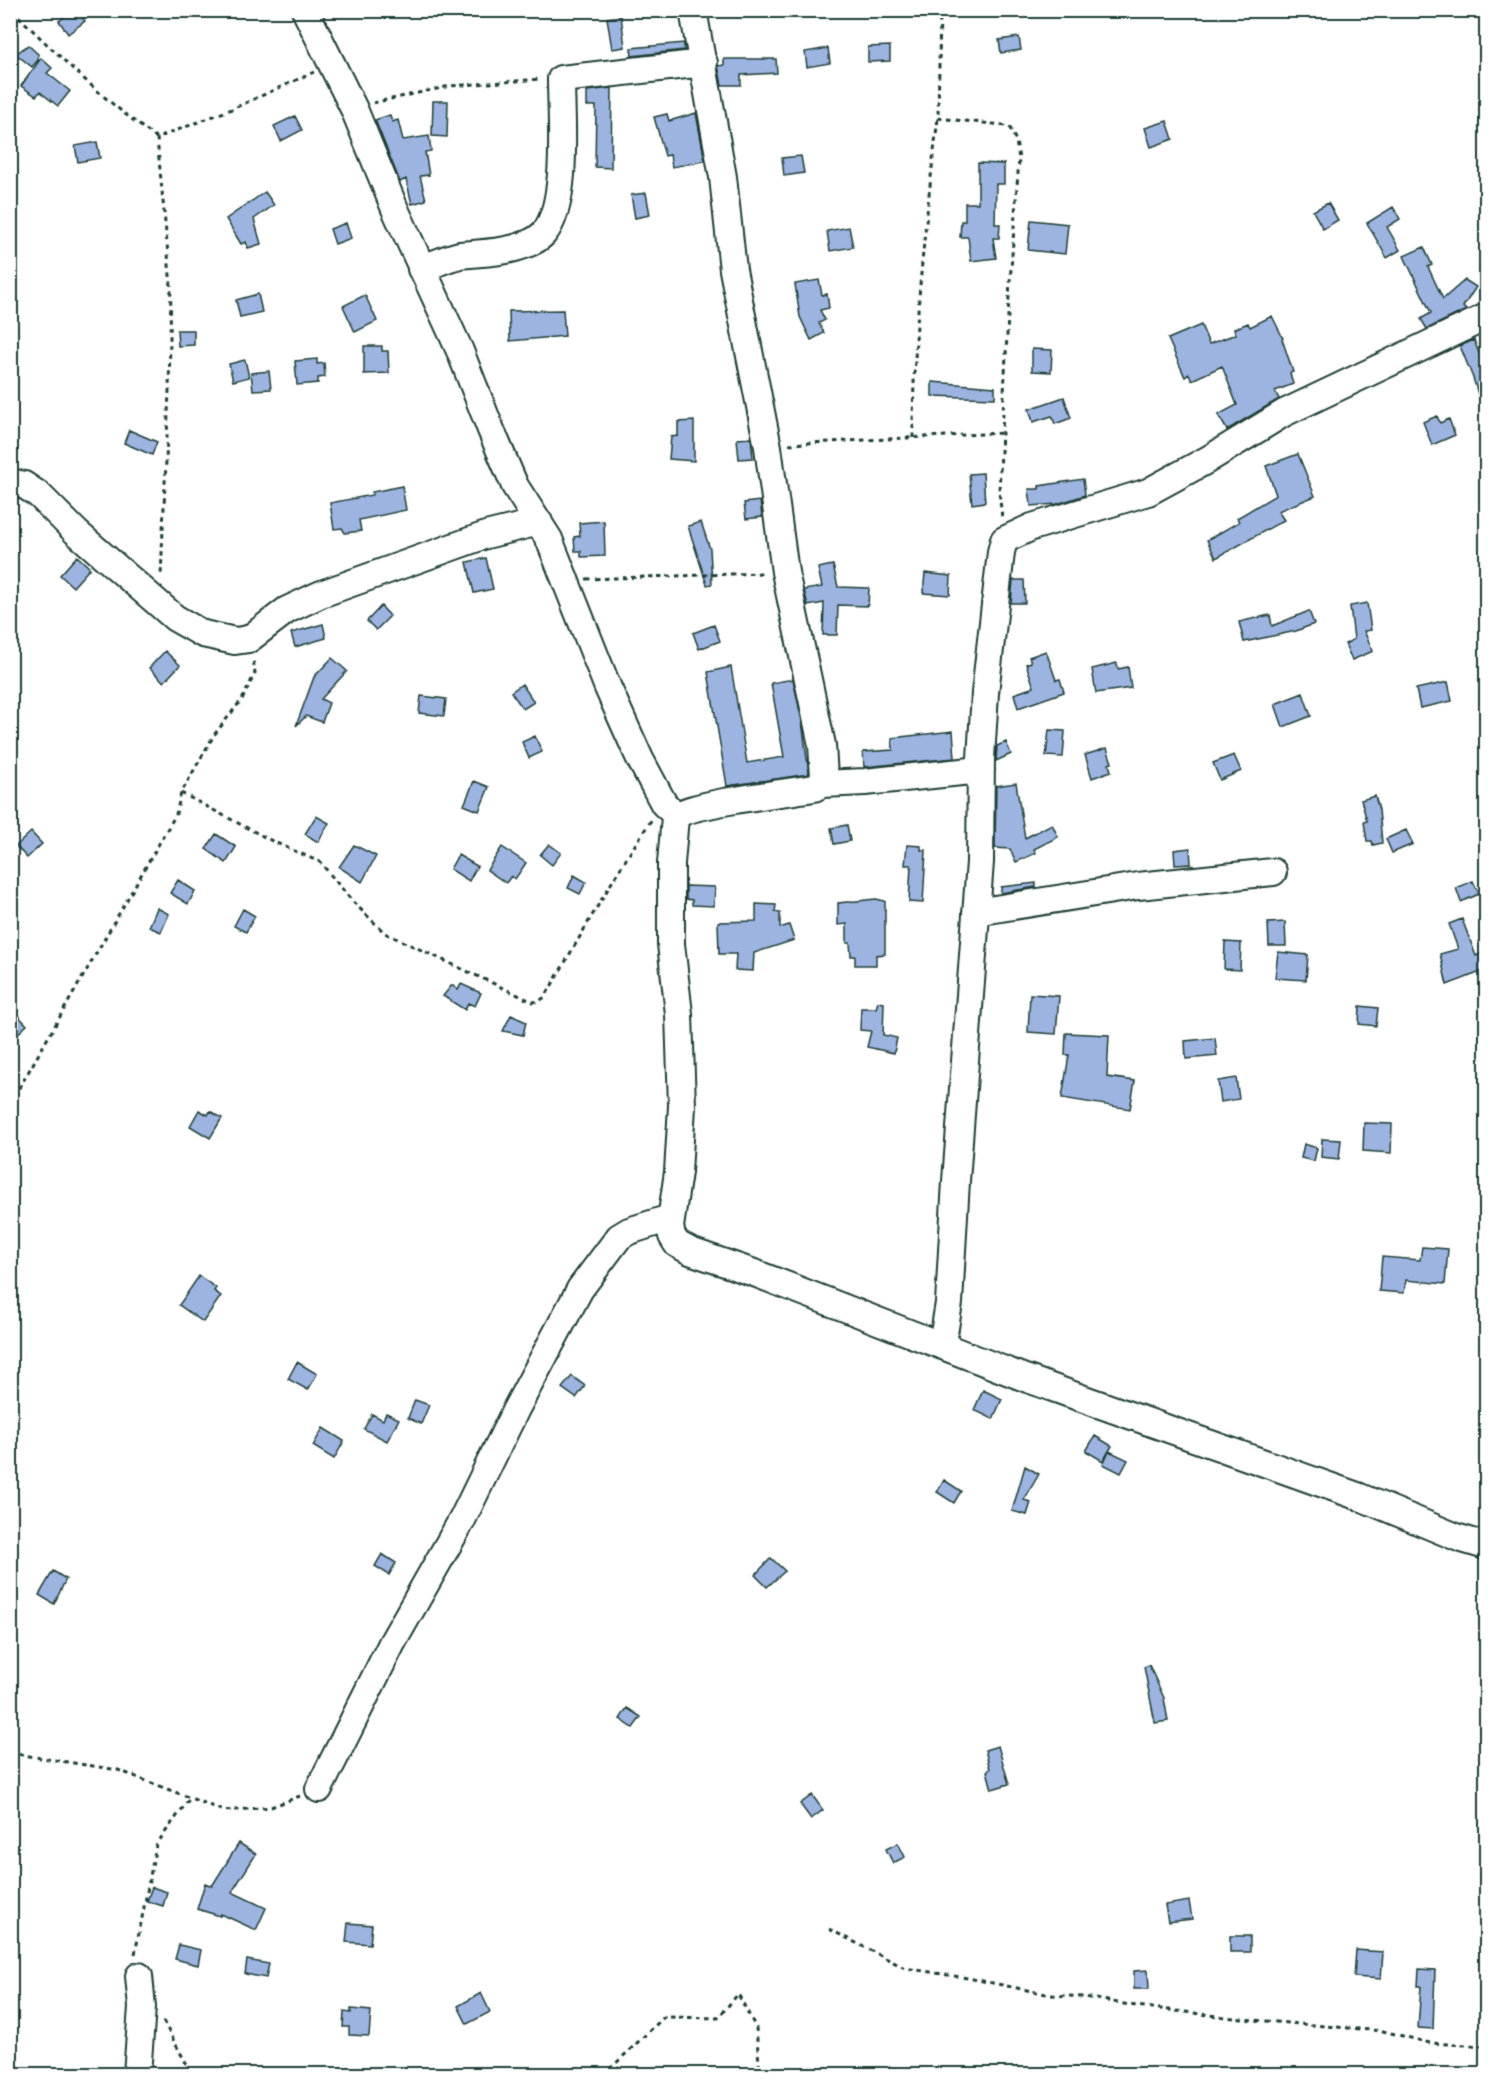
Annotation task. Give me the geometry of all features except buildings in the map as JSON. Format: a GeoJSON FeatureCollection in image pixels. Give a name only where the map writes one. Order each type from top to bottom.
{"type":"FeatureCollection","features":[{"type":"Feature","properties":{"kind":"street"},"geometry":{"type":"LineString","coordinates":[[305,10],[354,109],[421,269],[468,370],[515,486],[539,522],[567,580],[608,688],[640,759],[664,804],[676,814]]}},
{"type":"Feature","properties":{"kind":"street"},"geometry":{"type":"LineString","coordinates":[[693,10],[723,177],[733,270],[768,447],[785,572],[822,745],[824,777],[822,784]]}},
{"type":"Feature","properties":{"kind":"street"},"geometry":{"type":"LineString","coordinates":[[421,269],[450,258],[516,248],[532,242],[543,234],[552,220],[561,175],[561,79],[704,63]]}},
{"type":"Feature","properties":{"kind":"street"},"geometry":{"type":"LineString","coordinates":[[942,1346],[951,1282],[956,1181],[980,862],[985,693],[1000,552],[1004,540],[1032,527],[1148,492],[1207,460],[1284,413],[1486,317]]}},
{"type":"Feature","properties":{"kind":"street"},"geometry":{"type":"LineString","coordinates":[[10,482],[24,484],[39,495],[76,532],[163,610],[186,626],[235,641],[249,639],[287,610],[321,594],[486,535],[539,522]]}},
{"type":"Feature","properties":{"kind":"street"},"geometry":{"type":"LineString","coordinates":[[676,814],[714,805],[814,788],[822,784],[865,783],[981,770]]}},
{"type":"Feature","properties":{"kind":"street"},"geometry":{"type":"LineString","coordinates":[[676,814],[671,855],[671,944],[679,1014],[682,1106],[678,1172],[670,1218],[672,1236],[677,1244],[690,1251],[757,1274],[942,1346],[1133,1417],[1360,1497],[1459,1538],[1486,1546]]}},
{"type":"Feature","properties":{"kind":"street"},"geometry":{"type":"LineString","coordinates":[[976,912],[1138,886],[1274,872]]}},
{"type":"Feature","properties":{"kind":"street"},"geometry":{"type":"LineString","coordinates":[[319,1789],[392,1643],[462,1520],[516,1409],[580,1288],[618,1237],[629,1230],[670,1218]]}},
{"type":"Feature","properties":{"kind":"street"},"geometry":{"type":"LineString","coordinates":[[137,2074],[142,2019],[139,1976]]}},
{"type":"Feature","properties":{"kind":"path"},"geometry":{"type":"LineString","coordinates":[[12,10],[58,57],[124,115],[158,138]]}},
{"type":"Feature","properties":{"kind":"path"},"geometry":{"type":"LineString","coordinates":[[912,438],[918,291],[938,118],[940,10]]}},
{"type":"Feature","properties":{"kind":"path"},"geometry":{"type":"LineString","coordinates":[[158,138],[232,109],[332,63]]}},
{"type":"Feature","properties":{"kind":"path"},"geometry":{"type":"LineString","coordinates":[[354,109],[386,99],[450,86],[532,79],[561,79]]}},
{"type":"Feature","properties":{"kind":"path"},"geometry":{"type":"LineString","coordinates":[[938,118],[1002,124],[1010,128],[1017,141],[1019,159],[999,491],[1004,540]]}},
{"type":"Feature","properties":{"kind":"path"},"geometry":{"type":"LineString","coordinates":[[158,138],[161,193],[171,286],[169,391],[160,571],[163,610]]}},
{"type":"Feature","properties":{"kind":"path"},"geometry":{"type":"LineString","coordinates":[[768,447],[795,443],[1003,433]]}},
{"type":"Feature","properties":{"kind":"path"},"geometry":{"type":"LineString","coordinates":[[567,580],[785,572]]}},
{"type":"Feature","properties":{"kind":"path"},"geometry":{"type":"LineString","coordinates":[[10,1104],[176,814],[181,793],[214,735],[243,698],[255,673],[249,639]]}},
{"type":"Feature","properties":{"kind":"path"},"geometry":{"type":"LineString","coordinates":[[181,793],[274,842],[320,862],[353,902],[385,933],[533,1002],[545,997],[591,919],[603,894],[653,818],[676,814]]}},
{"type":"Feature","properties":{"kind":"path"},"geometry":{"type":"LineString","coordinates":[[10,1753],[118,1770],[224,1811],[271,1807],[319,1789]]}},
{"type":"Feature","properties":{"kind":"path"},"geometry":{"type":"LineString","coordinates":[[139,1976],[135,1955],[156,1845],[190,1798]]}},
{"type":"Feature","properties":{"kind":"path"},"geometry":{"type":"LineString","coordinates":[[829,1929],[905,1968],[1051,1995],[1084,1997],[1242,2019],[1383,2031],[1430,2043],[1486,2046]]}},
{"type":"Feature","properties":{"kind":"path"},"geometry":{"type":"LineString","coordinates":[[610,2069],[664,2017],[718,2018],[738,1994],[756,2028],[760,2074]]}},
{"type":"Feature","properties":{"kind":"path"},"geometry":{"type":"LineString","coordinates":[[160,2015],[192,2074]]}}]}
